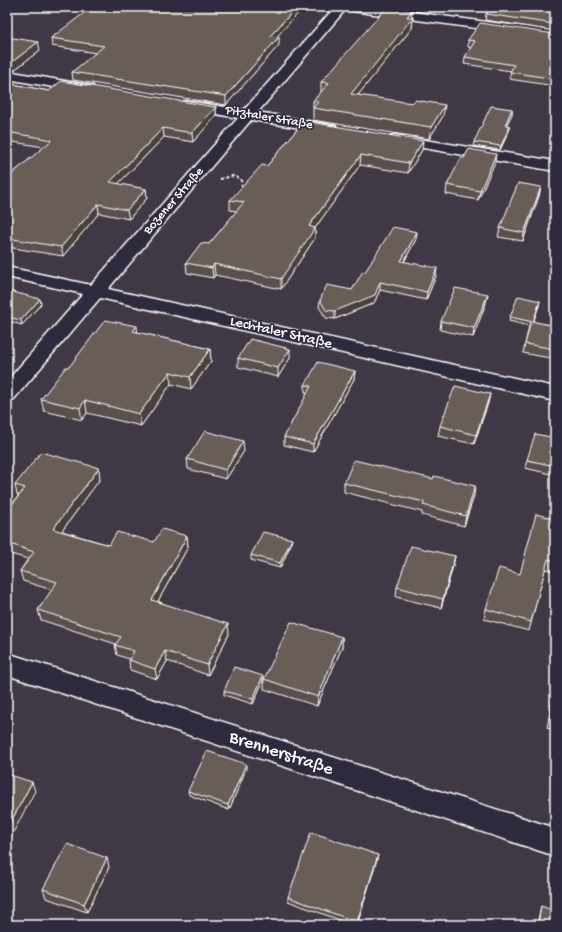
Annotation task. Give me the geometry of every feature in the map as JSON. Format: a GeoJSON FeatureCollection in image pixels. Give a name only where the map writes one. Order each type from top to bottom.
{"type":"FeatureCollection","features":[{"type":"Feature","properties":{"kind":"street","name":"Bozener Straße"},"geometry":{"type":"LineString","coordinates":[[7,394],[249,115],[340,7]]}},
{"type":"Feature","properties":{"kind":"street"},"geometry":{"type":"LineString","coordinates":[[348,7],[555,35]]}},
{"type":"Feature","properties":{"kind":"street"},"geometry":{"type":"LineString","coordinates":[[7,75],[105,91]]}},
{"type":"Feature","properties":{"kind":"street","name":"Pitztaler Straße"},"geometry":{"type":"LineString","coordinates":[[172,103],[344,131]]}},
{"type":"Feature","properties":{"kind":"street"},"geometry":{"type":"LineString","coordinates":[[380,137],[555,166]]}},
{"type":"Feature","properties":{"kind":"street","name":"Lechtaler Straße"},"geometry":{"type":"LineString","coordinates":[[7,272],[555,394]]}},
{"type":"Feature","properties":{"kind":"street","name":"Brennerstraße"},"geometry":{"type":"LineString","coordinates":[[7,664],[555,842]]}},
{"type":"Feature","properties":{"kind":"building"},"geometry":{"type":"Polygon","coordinates":[[[92,7],[297,7],[270,36],[279,37],[226,96],[72,72],[104,46],[51,38],[92,7]]]}},
{"type":"Feature","properties":{"kind":"building"},"geometry":{"type":"Polygon","coordinates":[[[387,7],[412,10],[407,17],[413,17],[351,94],[412,103],[415,100],[445,105],[431,127],[313,108],[318,102],[313,101],[329,83],[321,82],[387,7]]]}},
{"type":"Feature","properties":{"kind":"building"},"geometry":{"type":"Polygon","coordinates":[[[490,7],[555,7],[555,24],[486,14],[490,7]]]}},
{"type":"Feature","properties":{"kind":"building"},"geometry":{"type":"Polygon","coordinates":[[[480,23],[555,34],[555,79],[510,72],[514,65],[465,57],[475,41],[468,40],[480,23]]]}},
{"type":"Feature","properties":{"kind":"building"},"geometry":{"type":"Polygon","coordinates":[[[7,37],[38,42],[12,62],[7,62],[7,37]]]}},
{"type":"Feature","properties":{"kind":"building"},"geometry":{"type":"Polygon","coordinates":[[[61,81],[216,107],[192,133],[163,128],[110,182],[146,189],[127,210],[98,204],[61,247],[7,238],[7,178],[52,140],[7,132],[7,83],[49,91],[61,81]]]}},
{"type":"Feature","properties":{"kind":"building"},"geometry":{"type":"Polygon","coordinates":[[[491,106],[512,109],[505,125],[510,126],[501,146],[474,142],[491,106]]]}},
{"type":"Feature","properties":{"kind":"building"},"geometry":{"type":"Polygon","coordinates":[[[304,121],[423,141],[409,163],[361,155],[309,226],[315,228],[281,279],[214,264],[212,268],[186,263],[201,243],[209,244],[244,202],[230,200],[262,165],[267,166],[304,121]]]}},
{"type":"Feature","properties":{"kind":"building"},"geometry":{"type":"Polygon","coordinates":[[[469,149],[496,154],[480,191],[447,185],[461,158],[464,158],[469,149]]]}},
{"type":"Feature","properties":{"kind":"building"},"geometry":{"type":"Polygon","coordinates":[[[518,183],[541,187],[524,233],[500,228],[518,183]]]}},
{"type":"Feature","properties":{"kind":"building"},"geometry":{"type":"Polygon","coordinates":[[[393,227],[417,232],[401,261],[437,268],[427,292],[380,282],[375,295],[335,311],[326,310],[320,300],[327,285],[352,290],[393,227]]]}},
{"type":"Feature","properties":{"kind":"building"},"geometry":{"type":"Polygon","coordinates":[[[455,288],[488,294],[474,328],[441,321],[455,288]]]}},
{"type":"Feature","properties":{"kind":"building"},"geometry":{"type":"Polygon","coordinates":[[[9,291],[40,299],[21,320],[7,317],[7,293],[9,291]]]}},
{"type":"Feature","properties":{"kind":"building"},"geometry":{"type":"Polygon","coordinates":[[[518,296],[540,301],[533,322],[510,317],[518,296]]]}},
{"type":"Feature","properties":{"kind":"building"},"geometry":{"type":"Polygon","coordinates":[[[105,320],[137,326],[133,331],[210,349],[190,377],[170,372],[139,414],[85,400],[80,408],[41,399],[66,367],[69,367],[105,320]]]}},
{"type":"Feature","properties":{"kind":"building"},"geometry":{"type":"Polygon","coordinates":[[[531,321],[555,326],[555,349],[525,344],[531,321]]]}},
{"type":"Feature","properties":{"kind":"building"},"geometry":{"type":"Polygon","coordinates":[[[250,339],[290,349],[278,368],[238,358],[250,339]]]}},
{"type":"Feature","properties":{"kind":"building"},"geometry":{"type":"Polygon","coordinates":[[[318,362],[355,371],[313,444],[284,437],[311,386],[305,385],[318,362]]]}},
{"type":"Feature","properties":{"kind":"building"},"geometry":{"type":"Polygon","coordinates":[[[455,386],[490,394],[476,435],[440,426],[455,386]]]}},
{"type":"Feature","properties":{"kind":"building"},"geometry":{"type":"Polygon","coordinates":[[[205,431],[243,441],[226,470],[187,459],[205,431]]]}},
{"type":"Feature","properties":{"kind":"building"},"geometry":{"type":"Polygon","coordinates":[[[552,432],[555,432],[555,466],[527,460],[535,434],[551,437],[552,432]]]}},
{"type":"Feature","properties":{"kind":"building"},"geometry":{"type":"Polygon","coordinates":[[[41,452],[99,468],[53,529],[109,545],[117,532],[154,542],[162,529],[187,536],[152,600],[228,624],[207,665],[165,651],[155,669],[129,660],[134,651],[115,645],[121,637],[38,610],[57,582],[20,571],[34,552],[7,543],[7,511],[25,488],[15,485],[41,452]]]}},
{"type":"Feature","properties":{"kind":"building"},"geometry":{"type":"Polygon","coordinates":[[[354,460],[433,479],[434,476],[475,486],[466,516],[423,505],[424,502],[344,483],[354,460]]]}},
{"type":"Feature","properties":{"kind":"building"},"geometry":{"type":"Polygon","coordinates":[[[536,514],[555,519],[555,561],[548,559],[531,622],[486,609],[499,568],[520,574],[536,514]]]}},
{"type":"Feature","properties":{"kind":"building"},"geometry":{"type":"Polygon","coordinates":[[[263,532],[292,539],[280,563],[251,555],[263,532]]]}},
{"type":"Feature","properties":{"kind":"building"},"geometry":{"type":"Polygon","coordinates":[[[411,546],[455,556],[443,599],[397,587],[411,546]]]}},
{"type":"Feature","properties":{"kind":"building"},"geometry":{"type":"Polygon","coordinates":[[[291,622],[342,637],[318,697],[264,679],[291,622]]]}},
{"type":"Feature","properties":{"kind":"building"},"geometry":{"type":"Polygon","coordinates":[[[234,667],[263,676],[253,699],[224,691],[234,667]]]}},
{"type":"Feature","properties":{"kind":"building"},"geometry":{"type":"Polygon","coordinates":[[[555,691],[555,720],[550,719],[555,691]]]}},
{"type":"Feature","properties":{"kind":"building"},"geometry":{"type":"Polygon","coordinates":[[[207,751],[246,764],[228,805],[188,791],[207,751]]]}},
{"type":"Feature","properties":{"kind":"building"},"geometry":{"type":"Polygon","coordinates":[[[7,774],[32,782],[7,829],[7,774]]]}},
{"type":"Feature","properties":{"kind":"building"},"geometry":{"type":"Polygon","coordinates":[[[311,832],[378,855],[357,922],[288,897],[311,832]]]}},
{"type":"Feature","properties":{"kind":"building"},"geometry":{"type":"Polygon","coordinates":[[[67,844],[107,858],[84,904],[43,889],[67,844]]]}},
{"type":"Feature","properties":{"kind":"building"},"geometry":{"type":"Polygon","coordinates":[[[541,906],[555,911],[555,925],[538,925],[541,906]]]}}]}
